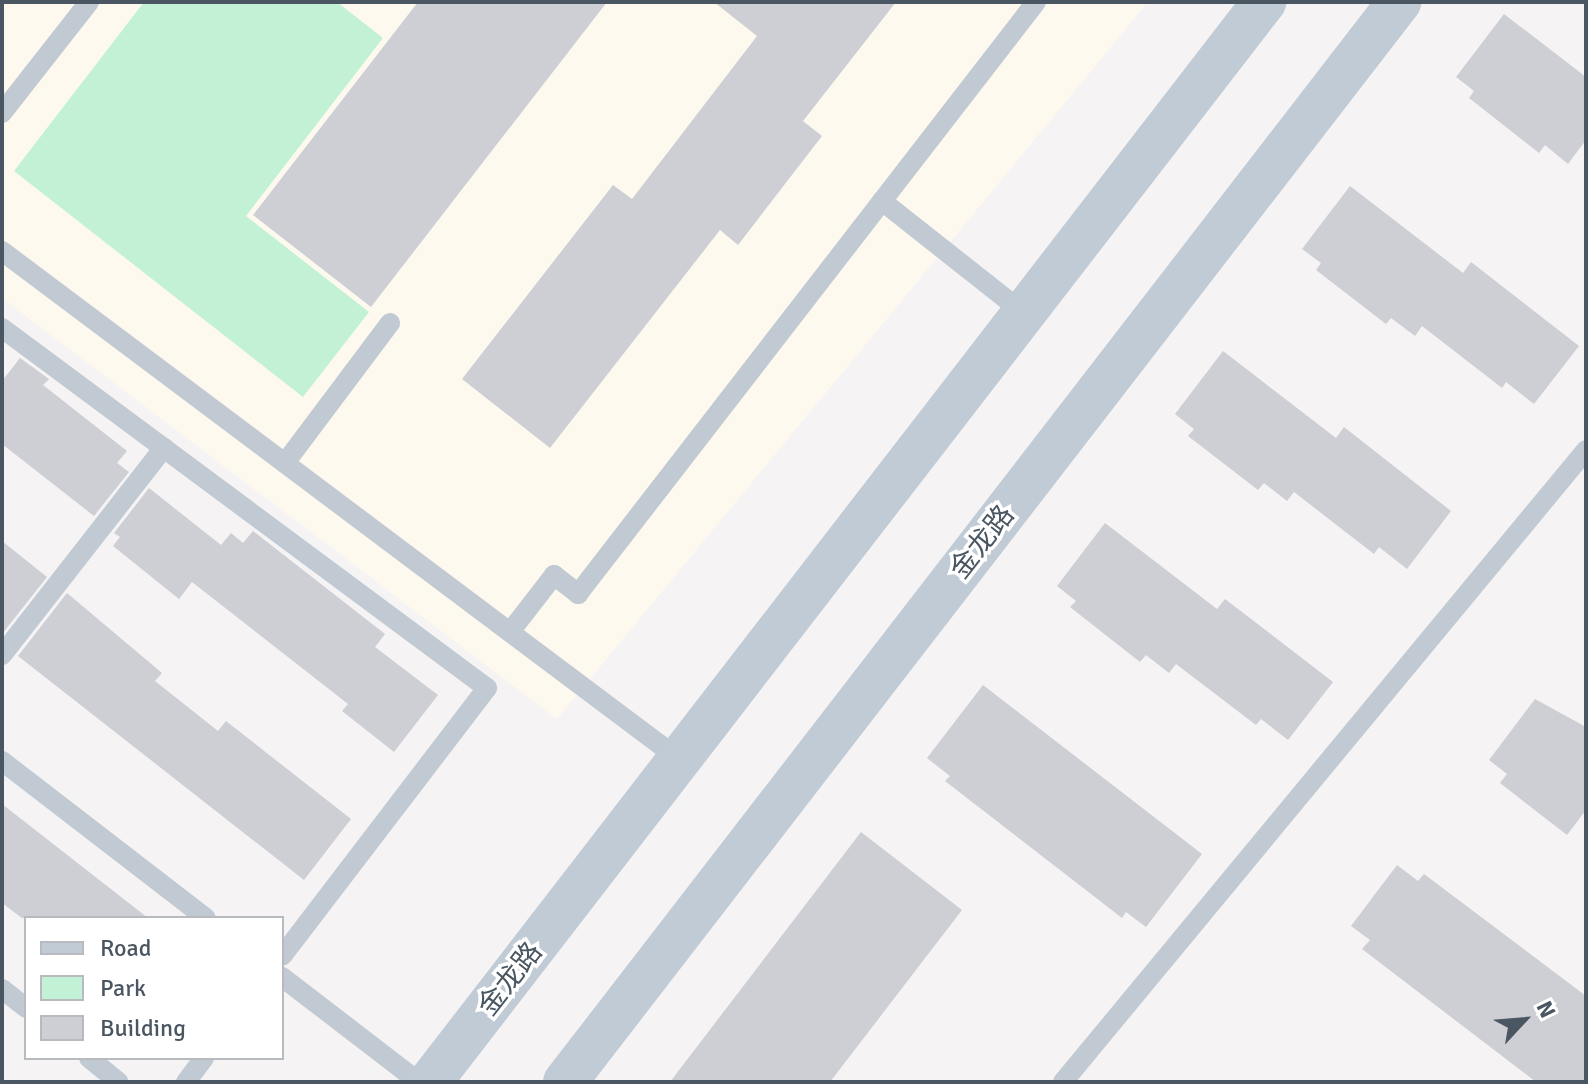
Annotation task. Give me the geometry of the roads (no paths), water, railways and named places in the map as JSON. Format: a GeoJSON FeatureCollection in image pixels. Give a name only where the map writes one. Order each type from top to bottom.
{"type":"FeatureCollection","features":[{"type":"Feature","properties":{"kind":"main road","name":"金龙路"},"geometry":{"type":"LineString","coordinates":[[430,1082],[1264,2]]}},
{"type":"Feature","properties":{"kind":"main road","name":"金龙路"},"geometry":{"type":"LineString","coordinates":[[565,1082],[1399,2]]}},
{"type":"Feature","properties":{"kind":"lane"},"geometry":{"type":"LineString","coordinates":[[2,113],[89,2]]}},
{"type":"Feature","properties":{"kind":"lane"},"geometry":{"type":"LineString","coordinates":[[510,632],[554,575],[578,594],[1036,2]]}},
{"type":"Feature","properties":{"kind":"lane"},"geometry":{"type":"LineString","coordinates":[[882,201],[1024,313]]}},
{"type":"Feature","properties":{"kind":"lane"},"geometry":{"type":"LineString","coordinates":[[2,251],[679,759]]}},
{"type":"Feature","properties":{"kind":"lane"},"geometry":{"type":"LineString","coordinates":[[285,463],[390,323]]}},
{"type":"Feature","properties":{"kind":"lane"},"geometry":{"type":"LineString","coordinates":[[2,328],[487,688],[284,953]]}},
{"type":"Feature","properties":{"kind":"lane"},"geometry":{"type":"LineString","coordinates":[[2,655],[164,448]]}},
{"type":"Feature","properties":{"kind":"lane"},"geometry":{"type":"LineString","coordinates":[[1063,1082],[1586,450]]}},
{"type":"Feature","properties":{"kind":"lane"},"geometry":{"type":"LineString","coordinates":[[2,761],[203,916]]}},
{"type":"Feature","properties":{"kind":"lane"},"geometry":{"type":"LineString","coordinates":[[284,979],[419,1082]]}},
{"type":"Feature","properties":{"kind":"lane"},"geometry":{"type":"LineString","coordinates":[[2,989],[24,1006]]}},
{"type":"Feature","properties":{"kind":"lane"},"geometry":{"type":"LineString","coordinates":[[92,1060],[119,1082]]}},
{"type":"Feature","properties":{"kind":"lane"},"geometry":{"type":"LineString","coordinates":[[186,1082],[202,1060]]}}]}
